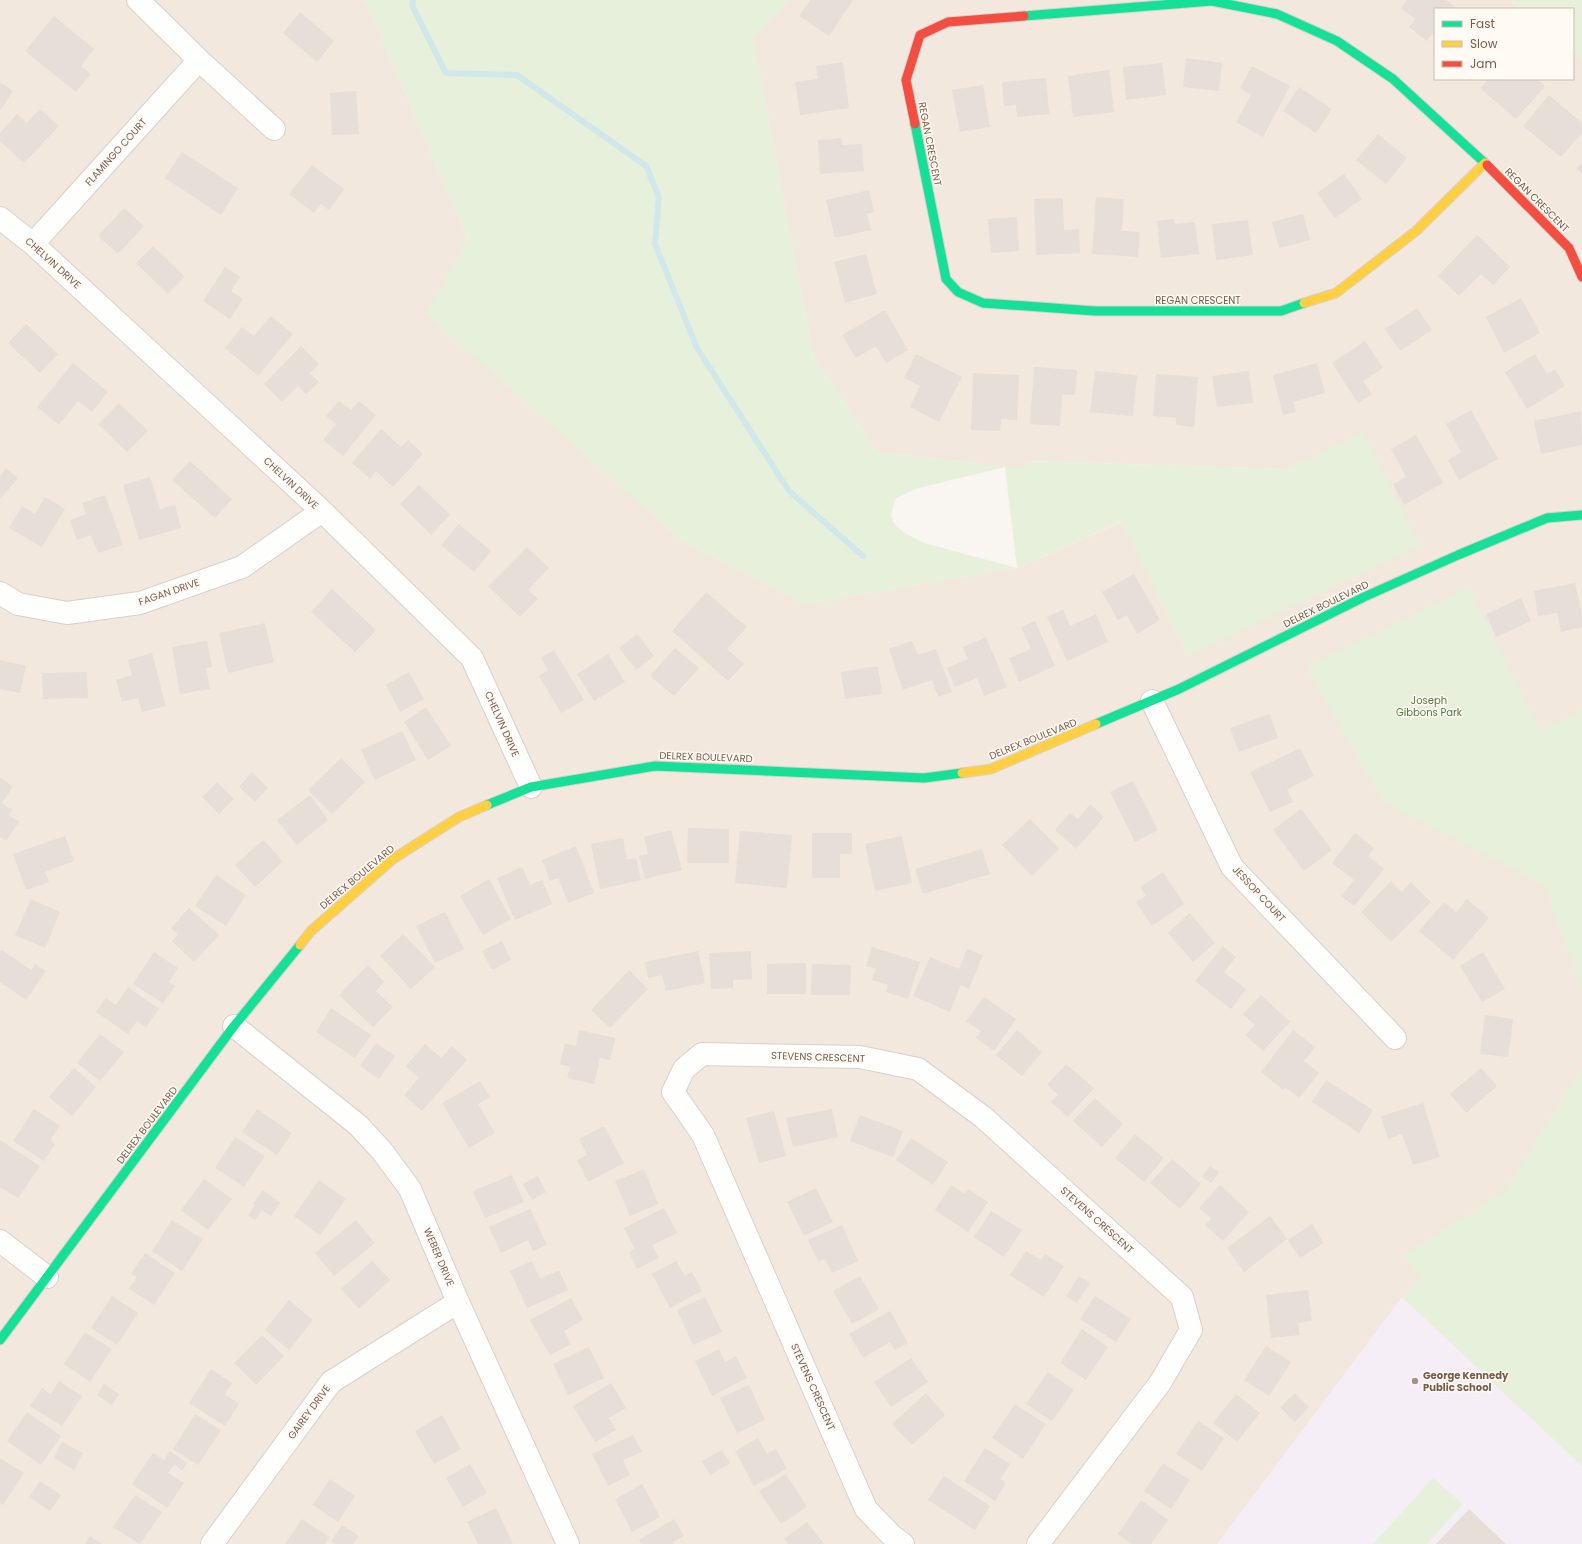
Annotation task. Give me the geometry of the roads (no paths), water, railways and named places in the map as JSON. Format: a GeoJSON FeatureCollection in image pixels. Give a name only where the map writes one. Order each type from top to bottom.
{"type":"FeatureCollection","features":[{"type":"Feature","properties":{"kind":"street"},"geometry":{"type":"LineString","coordinates":[[138,0],[199,60],[274,129]]}},
{"type":"Feature","properties":{"kind":"street","name":"REGAN CRESCENT"},"geometry":{"type":"LineString","coordinates":[[1485,163],[1416,231],[1336,293],[1281,311],[1095,311],[984,303],[958,292],[946,279],[906,80],[920,35],[948,22],[1212,1],[1277,14],[1336,41],[1393,79],[1485,163],[1569,248],[1582,277]]}},
{"type":"Feature","properties":{"kind":"street","name":"FLAMINGO COURT"},"geometry":{"type":"LineString","coordinates":[[33,244],[199,60]]}},
{"type":"Feature","properties":{"kind":"street","name":"CHELVIN DRIVE"},"geometry":{"type":"LineString","coordinates":[[0,218],[33,244],[322,511],[472,658],[531,787]]}},
{"type":"Feature","properties":{"kind":"street","name":"FAGAN DRIVE"},"geometry":{"type":"LineString","coordinates":[[0,594],[18,604],[67,613],[140,603],[242,567],[322,511]]}},
{"type":"Feature","properties":{"kind":"street","name":"DELREX BOULEVARD"},"geometry":{"type":"LineString","coordinates":[[0,1340],[234,1026],[311,931],[393,859],[459,817],[531,787],[655,766],[924,778],[992,768],[1179,689],[1364,597],[1458,555],[1547,518],[1582,515]]}},
{"type":"Feature","properties":{"kind":"street","name":"JESSOP COURT"},"geometry":{"type":"LineString","coordinates":[[1152,701],[1232,867],[1396,1038]]}},
{"type":"Feature","properties":{"kind":"street","name":"WEBER DRIVE"},"geometry":{"type":"LineString","coordinates":[[234,1026],[358,1125],[382,1151],[410,1189],[458,1302],[568,1544]]}},
{"type":"Feature","properties":{"kind":"street","name":"STEVENS CRESCENT"},"geometry":{"type":"LineString","coordinates":[[903,1544],[891,1535],[866,1509],[703,1135],[673,1092],[684,1069],[702,1054],[860,1057],[918,1069],[983,1117],[1182,1296],[1191,1330],[1160,1383],[1038,1544]]}},
{"type":"Feature","properties":{"kind":"street"},"geometry":{"type":"LineString","coordinates":[[0,1241],[47,1277]]}},
{"type":"Feature","properties":{"kind":"street","name":"GAIREY DRIVE"},"geometry":{"type":"LineString","coordinates":[[212,1544],[331,1382],[458,1302]]}},
{"type":"Feature","properties":{"kind":"waterway"},"geometry":{"type":"LineString","coordinates":[[413,0],[412,5],[446,73],[517,75],[646,166],[659,197],[655,244],[697,348],[789,491],[863,556]]}},
{"type":"Feature","properties":{"kind":"place","name":"George Kennedy Public School"},"geometry":{"type":"Point","coordinates":[1415,1381]}},
{"type":"Feature","properties":{"kind":"park label","name":"Joseph Gibbons Park"},"geometry":{"type":"Point","coordinates":[1429,706]}}]}
